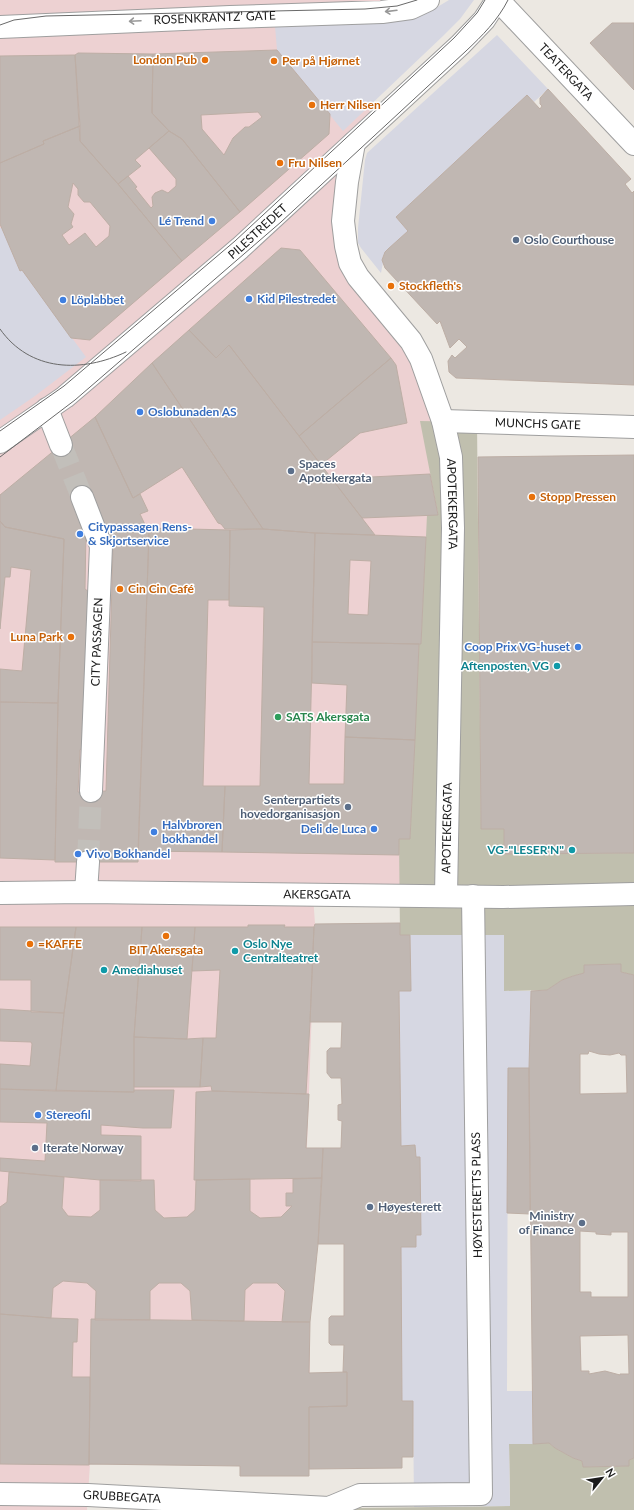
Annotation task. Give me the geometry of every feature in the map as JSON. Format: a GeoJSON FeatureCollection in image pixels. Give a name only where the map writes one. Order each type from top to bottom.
{"type":"FeatureCollection","features":[{"type":"Feature","properties":{"kind":"street","name":"ROSENKRANTZ’ GATE"},"geometry":{"type":"LineString","coordinates":[[0,27],[382,12],[410,8],[428,0]]}},
{"type":"Feature","properties":{"kind":"street","name":"PILESTREDET"},"geometry":{"type":"LineString","coordinates":[[0,442],[65,397],[240,248],[471,35],[484,20],[497,0]]}},
{"type":"Feature","properties":{"kind":"street","name":"TEATERGATA"},"geometry":{"type":"LineString","coordinates":[[497,0],[634,144]]}},
{"type":"Feature","properties":{"kind":"street","name":"APOTEKERGATA"},"geometry":{"type":"LineString","coordinates":[[354,143],[347,182],[343,221],[350,263],[358,278],[411,341],[421,359],[443,421],[451,457],[453,483],[446,895]]}},
{"type":"Feature","properties":{"kind":"street"},"geometry":{"type":"LineString","coordinates":[[47,409],[61,445]]}},
{"type":"Feature","properties":{"kind":"street","name":"MUNCHS GATE"},"geometry":{"type":"LineString","coordinates":[[443,421],[634,427]]}},
{"type":"Feature","properties":{"kind":"street","name":"CITY PASSAGEN"},"geometry":{"type":"LineString","coordinates":[[82,497],[101,546],[91,791]]}},
{"type":"Feature","properties":{"kind":"street"},"geometry":{"type":"LineString","coordinates":[[86,892],[88,862]]}},
{"type":"Feature","properties":{"kind":"street","name":"AKERSGATA"},"geometry":{"type":"LineString","coordinates":[[0,893],[86,892],[473,896],[634,894]]}},
{"type":"Feature","properties":{"kind":"street","name":"HØYESTERETTS PLASS"},"geometry":{"type":"LineString","coordinates":[[473,896],[481,1494]]}},
{"type":"Feature","properties":{"kind":"street","name":"GRUBBEGATA"},"geometry":{"type":"LineString","coordinates":[[0,1494],[88,1496],[329,1508],[360,1495],[481,1494]]}},
{"type":"Feature","properties":{"kind":"shaded area"},"geometry":{"type":"Polygon","coordinates":[[[0,0],[428,0],[304,38],[378,120],[354,143],[346,246],[411,341],[451,457],[410,839],[399,895],[313,895],[315,924],[307,1147],[310,1322],[309,1466],[90,1464],[87,1510],[0,1510],[0,0]]]}},
{"type":"Feature","properties":{"kind":"shaded area"},"geometry":{"type":"Polygon","coordinates":[[[449,0],[474,0],[460,19],[443,36],[343,131],[277,50],[275,26],[399,21],[429,12],[449,0]]]}},
{"type":"Feature","properties":{"kind":"shaded area"},"geometry":{"type":"Polygon","coordinates":[[[497,35],[548,89],[534,102],[527,95],[396,217],[408,231],[385,252],[381,273],[358,243],[358,228],[367,153],[497,35]]]}},
{"type":"Feature","properties":{"kind":"shaded area"},"geometry":{"type":"Polygon","coordinates":[[[0,228],[2,228],[20,271],[22,270],[86,357],[35,396],[0,420],[0,228]]]}},
{"type":"Feature","properties":{"kind":"shaded area"},"geometry":{"type":"Polygon","coordinates":[[[420,421],[477,422],[481,829],[504,829],[504,854],[634,853],[634,975],[621,972],[621,964],[584,965],[584,973],[562,980],[547,990],[504,991],[504,935],[400,935],[399,839],[410,838],[419,644],[421,644],[427,515],[438,514],[420,421]]]}},
{"type":"Feature","properties":{"kind":"shaded area"},"geometry":{"type":"Polygon","coordinates":[[[410,935],[504,935],[504,991],[531,991],[529,1068],[508,1069],[507,1391],[532,1391],[533,1444],[509,1444],[510,1506],[414,1507],[413,1401],[402,1401],[401,1247],[416,1247],[416,1235],[421,1235],[420,1157],[416,1157],[415,1145],[401,1146],[399,991],[411,991],[410,935]]]}},
{"type":"Feature","properties":{"kind":"shaded area"},"geometry":{"type":"Polygon","coordinates":[[[549,1443],[573,1458],[582,1461],[583,1467],[629,1466],[629,1460],[634,1458],[634,1510],[354,1510],[359,1508],[510,1506],[509,1444],[549,1443]]]}},
{"type":"Feature","properties":{"kind":"building"},"geometry":{"type":"Polygon","coordinates":[[[612,23],[634,23],[634,90],[590,43],[612,23]]]}},
{"type":"Feature","properties":{"kind":"building"},"geometry":{"type":"Polygon","coordinates":[[[277,50],[330,114],[329,134],[240,212],[182,139],[169,131],[152,113],[153,54],[277,50]],[[258,112],[201,115],[202,129],[224,155],[233,138],[245,127],[249,127],[262,117],[258,112]]]}},
{"type":"Feature","properties":{"kind":"building"},"geometry":{"type":"Polygon","coordinates":[[[78,53],[153,54],[152,113],[169,131],[135,160],[141,166],[118,184],[80,141],[75,55],[78,53]]]}},
{"type":"Feature","properties":{"kind":"building"},"geometry":{"type":"Polygon","coordinates":[[[75,55],[80,126],[43,141],[44,144],[0,163],[0,56],[75,55]]]}},
{"type":"Feature","properties":{"kind":"building","name":"Oslo Courthouse"},"geometry":{"type":"Polygon","coordinates":[[[548,89],[631,179],[625,184],[632,193],[634,191],[634,385],[456,378],[449,372],[448,361],[452,355],[455,358],[467,347],[459,339],[450,348],[440,321],[437,324],[385,268],[382,260],[385,252],[408,231],[396,217],[527,95],[540,109],[542,106],[540,104],[540,98],[548,89]]]}},
{"type":"Feature","properties":{"kind":"building"},"geometry":{"type":"Polygon","coordinates":[[[80,126],[80,141],[182,261],[90,340],[71,338],[22,270],[20,271],[0,224],[0,163],[44,144],[43,141],[80,126]],[[73,183],[68,207],[74,214],[71,224],[73,227],[62,235],[69,245],[85,233],[96,247],[109,236],[110,226],[90,202],[84,202],[78,195],[78,189],[73,183]]]}},
{"type":"Feature","properties":{"kind":"building"},"geometry":{"type":"Polygon","coordinates":[[[169,131],[182,139],[240,212],[182,261],[118,184],[128,176],[137,187],[135,188],[151,208],[153,206],[152,197],[155,193],[162,190],[168,193],[176,186],[176,179],[149,148],[169,131]]]}},
{"type":"Feature","properties":{"kind":"building"},"geometry":{"type":"Polygon","coordinates":[[[281,248],[300,250],[391,358],[299,436],[229,345],[216,358],[189,330],[281,248]]]}},
{"type":"Feature","properties":{"kind":"building"},"geometry":{"type":"Polygon","coordinates":[[[189,330],[216,358],[229,345],[375,535],[315,533],[263,529],[152,363],[189,330]]]}},
{"type":"Feature","properties":{"kind":"building"},"geometry":{"type":"Polygon","coordinates":[[[391,358],[396,365],[407,423],[360,433],[321,465],[299,436],[391,358]]]}},
{"type":"Feature","properties":{"kind":"building"},"geometry":{"type":"Polygon","coordinates":[[[152,363],[263,529],[225,529],[218,523],[182,467],[133,498],[95,417],[152,363]]]}},
{"type":"Feature","properties":{"kind":"building"},"geometry":{"type":"Polygon","coordinates":[[[95,417],[133,498],[140,494],[148,511],[140,514],[149,533],[138,862],[55,862],[58,703],[64,539],[5,527],[0,521],[0,495],[95,417]],[[91,490],[76,502],[86,531],[85,589],[89,592],[83,746],[80,750],[78,792],[106,791],[113,549],[91,490]]]}},
{"type":"Feature","properties":{"kind":"building","name":"Aftenposten, VG"},"geometry":{"type":"Polygon","coordinates":[[[634,455],[634,853],[504,854],[504,829],[481,829],[478,457],[634,455]]]}},
{"type":"Feature","properties":{"kind":"building"},"geometry":{"type":"Polygon","coordinates":[[[430,474],[438,515],[362,518],[332,479],[430,474]]]}},
{"type":"Feature","properties":{"kind":"building"},"geometry":{"type":"Polygon","coordinates":[[[0,521],[5,527],[64,539],[58,703],[0,702],[0,669],[22,671],[31,570],[11,567],[10,577],[5,577],[0,629],[0,521]]]}},
{"type":"Feature","properties":{"kind":"building"},"geometry":{"type":"Polygon","coordinates":[[[147,528],[230,530],[229,600],[208,600],[203,786],[225,786],[222,852],[138,851],[149,533],[147,528]]]}},
{"type":"Feature","properties":{"kind":"building"},"geometry":{"type":"Polygon","coordinates":[[[263,529],[315,533],[309,784],[344,784],[345,737],[415,740],[410,839],[399,839],[399,855],[222,852],[225,786],[260,786],[264,607],[229,606],[230,530],[263,529]]]}},
{"type":"Feature","properties":{"kind":"building"},"geometry":{"type":"Polygon","coordinates":[[[315,533],[426,537],[421,644],[312,642],[315,533]],[[350,560],[348,614],[368,615],[371,561],[350,560]]]}},
{"type":"Feature","properties":{"kind":"building"},"geometry":{"type":"Polygon","coordinates":[[[312,642],[419,644],[415,740],[345,737],[347,685],[312,683],[312,642]]]}},
{"type":"Feature","properties":{"kind":"building"},"geometry":{"type":"Polygon","coordinates":[[[0,702],[58,703],[55,860],[0,858],[0,702]]]}},
{"type":"Feature","properties":{"kind":"building","name":"Høyesterett"},"geometry":{"type":"Polygon","coordinates":[[[400,923],[400,935],[410,935],[411,991],[399,991],[401,1146],[415,1145],[416,1157],[420,1157],[421,1235],[416,1235],[416,1247],[401,1247],[402,1401],[413,1401],[413,1457],[402,1457],[402,1468],[309,1469],[309,1407],[347,1406],[347,1372],[343,1372],[344,1345],[331,1345],[329,1343],[329,1318],[331,1316],[344,1316],[344,1244],[318,1244],[323,1148],[341,1148],[342,1121],[338,1120],[338,1105],[342,1104],[341,1078],[331,1078],[327,1073],[327,1051],[330,1048],[341,1048],[342,1022],[310,1022],[314,927],[315,924],[400,923]]]}},
{"type":"Feature","properties":{"kind":"building"},"geometry":{"type":"Polygon","coordinates":[[[248,925],[314,927],[306,1094],[212,1091],[211,1086],[200,1087],[203,1038],[216,1038],[220,970],[192,971],[195,927],[248,927],[248,925]]]}},
{"type":"Feature","properties":{"kind":"building"},"geometry":{"type":"Polygon","coordinates":[[[0,927],[76,927],[64,1013],[31,1012],[31,980],[0,980],[0,927]]]}},
{"type":"Feature","properties":{"kind":"building","name":"Amediahuset"},"geometry":{"type":"Polygon","coordinates":[[[76,927],[142,927],[134,1037],[134,1092],[56,1091],[64,1013],[76,927]]]}},
{"type":"Feature","properties":{"kind":"building"},"geometry":{"type":"Polygon","coordinates":[[[142,927],[195,927],[187,1039],[134,1037],[142,927]]]}},
{"type":"Feature","properties":{"kind":"building","name":"Ministry of Finance"},"geometry":{"type":"Polygon","coordinates":[[[621,964],[621,972],[634,975],[634,1458],[629,1460],[629,1466],[583,1467],[582,1461],[573,1458],[549,1443],[533,1444],[529,1068],[531,991],[547,990],[562,980],[584,973],[584,965],[621,964]],[[589,1051],[588,1054],[580,1054],[580,1094],[627,1093],[626,1055],[621,1055],[619,1053],[610,1055],[599,1054],[589,1051]],[[580,1231],[580,1292],[591,1292],[591,1297],[628,1297],[628,1232],[611,1232],[611,1235],[580,1231]],[[628,1335],[580,1336],[581,1371],[589,1371],[589,1374],[605,1371],[620,1375],[629,1374],[628,1335]]]}},
{"type":"Feature","properties":{"kind":"building"},"geometry":{"type":"Polygon","coordinates":[[[0,1009],[64,1013],[56,1091],[0,1089],[0,1064],[30,1066],[32,1044],[31,1042],[0,1041],[0,1009]]]}},
{"type":"Feature","properties":{"kind":"building"},"geometry":{"type":"Polygon","coordinates":[[[134,1037],[187,1039],[203,1038],[200,1087],[134,1087],[134,1037]]]}},
{"type":"Feature","properties":{"kind":"building"},"geometry":{"type":"Polygon","coordinates":[[[508,1068],[529,1068],[530,1214],[507,1213],[508,1068]]]}},
{"type":"Feature","properties":{"kind":"building"},"geometry":{"type":"Polygon","coordinates":[[[0,1089],[134,1092],[134,1090],[174,1090],[171,1128],[101,1125],[101,1135],[141,1136],[141,1181],[100,1180],[0,1171],[0,1158],[45,1161],[47,1123],[0,1122],[0,1089]]]}},
{"type":"Feature","properties":{"kind":"building"},"geometry":{"type":"Polygon","coordinates":[[[212,1091],[309,1094],[306,1148],[323,1148],[322,1178],[194,1180],[196,1092],[212,1091]]]}},
{"type":"Feature","properties":{"kind":"building"},"geometry":{"type":"Polygon","coordinates":[[[9,1172],[64,1177],[62,1208],[68,1216],[91,1217],[100,1210],[100,1180],[154,1180],[155,1210],[164,1218],[187,1217],[195,1210],[196,1180],[250,1179],[250,1211],[260,1218],[281,1217],[292,1206],[286,1206],[286,1193],[293,1193],[293,1179],[322,1178],[318,1244],[310,1322],[282,1322],[285,1291],[277,1283],[253,1283],[245,1290],[244,1321],[192,1320],[190,1291],[181,1283],[159,1283],[150,1291],[150,1320],[95,1320],[96,1291],[87,1283],[63,1281],[53,1288],[51,1318],[0,1314],[0,1207],[7,1202],[9,1172]]]}},
{"type":"Feature","properties":{"kind":"building"},"geometry":{"type":"Polygon","coordinates":[[[0,1314],[78,1319],[77,1342],[73,1342],[72,1377],[90,1377],[89,1465],[0,1464],[0,1314]]]}},
{"type":"Feature","properties":{"kind":"building"},"geometry":{"type":"Polygon","coordinates":[[[91,1319],[310,1322],[309,1373],[347,1372],[347,1406],[309,1407],[309,1476],[240,1476],[240,1466],[89,1464],[91,1319]]]}},
{"type":"Feature","properties":{"kind":"tunnel"},"geometry":{"type":"LineString","coordinates":[[61,445],[82,497]]}},
{"type":"Feature","properties":{"kind":"tunnel"},"geometry":{"type":"LineString","coordinates":[[88,862],[91,791]]}},
{"type":"Feature","properties":{"kind":"tram line"},"geometry":{"type":"LineString","coordinates":[[0,25],[14,20],[46,16],[365,9],[397,6],[417,0]]}},
{"type":"Feature","properties":{"kind":"tram line"},"geometry":{"type":"LineString","coordinates":[[0,431],[64,386],[235,241],[454,38],[477,13],[485,0]]}},
{"type":"Feature","properties":{"kind":"tram line"},"geometry":{"type":"LineString","coordinates":[[0,457],[75,400],[281,222],[484,34],[495,21],[508,0]]}},
{"type":"Feature","properties":{"kind":"tram line"},"geometry":{"type":"LineString","coordinates":[[0,329],[12,343],[26,354],[41,361],[75,365],[109,359],[126,352]]}},
{"type":"Feature","properties":{"kind":"place","name":"London Pub"},"geometry":{"type":"Point","coordinates":[205,60]}},
{"type":"Feature","properties":{"kind":"place","name":"Per på Hjørnet"},"geometry":{"type":"Point","coordinates":[274,61]}},
{"type":"Feature","properties":{"kind":"place","name":"Herr Nilsen"},"geometry":{"type":"Point","coordinates":[312,105]}},
{"type":"Feature","properties":{"kind":"place","name":"Fru Nilsen"},"geometry":{"type":"Point","coordinates":[280,163]}},
{"type":"Feature","properties":{"kind":"place","name":"Lé Trend"},"geometry":{"type":"Point","coordinates":[212,221]}},
{"type":"Feature","properties":{"kind":"place","name":"Oslo Courthouse"},"geometry":{"type":"Point","coordinates":[516,240]}},
{"type":"Feature","properties":{"kind":"place","name":"Stockfleth's"},"geometry":{"type":"Point","coordinates":[391,286]}},
{"type":"Feature","properties":{"kind":"place","name":"Kid Pilestredet"},"geometry":{"type":"Point","coordinates":[249,299]}},
{"type":"Feature","properties":{"kind":"place","name":"Löplabbet"},"geometry":{"type":"Point","coordinates":[63,300]}},
{"type":"Feature","properties":{"kind":"place","name":"Oslobunaden AS"},"geometry":{"type":"Point","coordinates":[140,412]}},
{"type":"Feature","properties":{"kind":"place","name":"Spaces Apotekergata"},"geometry":{"type":"Point","coordinates":[291,471]}},
{"type":"Feature","properties":{"kind":"place","name":"Stopp Pressen"},"geometry":{"type":"Point","coordinates":[532,497]}},
{"type":"Feature","properties":{"kind":"place","name":"Citypassagen Rens- & Skjortservice"},"geometry":{"type":"Point","coordinates":[80,534]}},
{"type":"Feature","properties":{"kind":"place","name":"Cin Cin Café"},"geometry":{"type":"Point","coordinates":[120,589]}},
{"type":"Feature","properties":{"kind":"place","name":"Luna Park"},"geometry":{"type":"Point","coordinates":[71,637]}},
{"type":"Feature","properties":{"kind":"place","name":"Coop Prix VG-huset"},"geometry":{"type":"Point","coordinates":[578,647]}},
{"type":"Feature","properties":{"kind":"place","name":"Aftenposten, VG"},"geometry":{"type":"Point","coordinates":[557,666]}},
{"type":"Feature","properties":{"kind":"place","name":"SATS Akersgata"},"geometry":{"type":"Point","coordinates":[278,717]}},
{"type":"Feature","properties":{"kind":"place","name":"Senterpartiets hovedorganisasjon"},"geometry":{"type":"Point","coordinates":[348,807]}},
{"type":"Feature","properties":{"kind":"place","name":"Deli de Luca"},"geometry":{"type":"Point","coordinates":[374,829]}},
{"type":"Feature","properties":{"kind":"place","name":"Halvbroren bokhandel"},"geometry":{"type":"Point","coordinates":[154,832]}},
{"type":"Feature","properties":{"kind":"place","name":"VG-\"LESER'N\""},"geometry":{"type":"Point","coordinates":[572,850]}},
{"type":"Feature","properties":{"kind":"place","name":"Vivo Bokhandel"},"geometry":{"type":"Point","coordinates":[78,854]}},
{"type":"Feature","properties":{"kind":"place","name":"BIT Akersgata"},"geometry":{"type":"Point","coordinates":[166,936]}},
{"type":"Feature","properties":{"kind":"place","name":"=KAFFE"},"geometry":{"type":"Point","coordinates":[30,944]}},
{"type":"Feature","properties":{"kind":"place","name":"Oslo Nye Centralteatret"},"geometry":{"type":"Point","coordinates":[235,951]}},
{"type":"Feature","properties":{"kind":"place","name":"Amediahuset"},"geometry":{"type":"Point","coordinates":[104,970]}},
{"type":"Feature","properties":{"kind":"place","name":"Stereofil"},"geometry":{"type":"Point","coordinates":[38,1115]}},
{"type":"Feature","properties":{"kind":"place","name":"Iterate Norway"},"geometry":{"type":"Point","coordinates":[35,1148]}},
{"type":"Feature","properties":{"kind":"place","name":"Høyesterett"},"geometry":{"type":"Point","coordinates":[370,1207]}},
{"type":"Feature","properties":{"kind":"place","name":"Ministry of Finance"},"geometry":{"type":"Point","coordinates":[582,1223]}}]}
